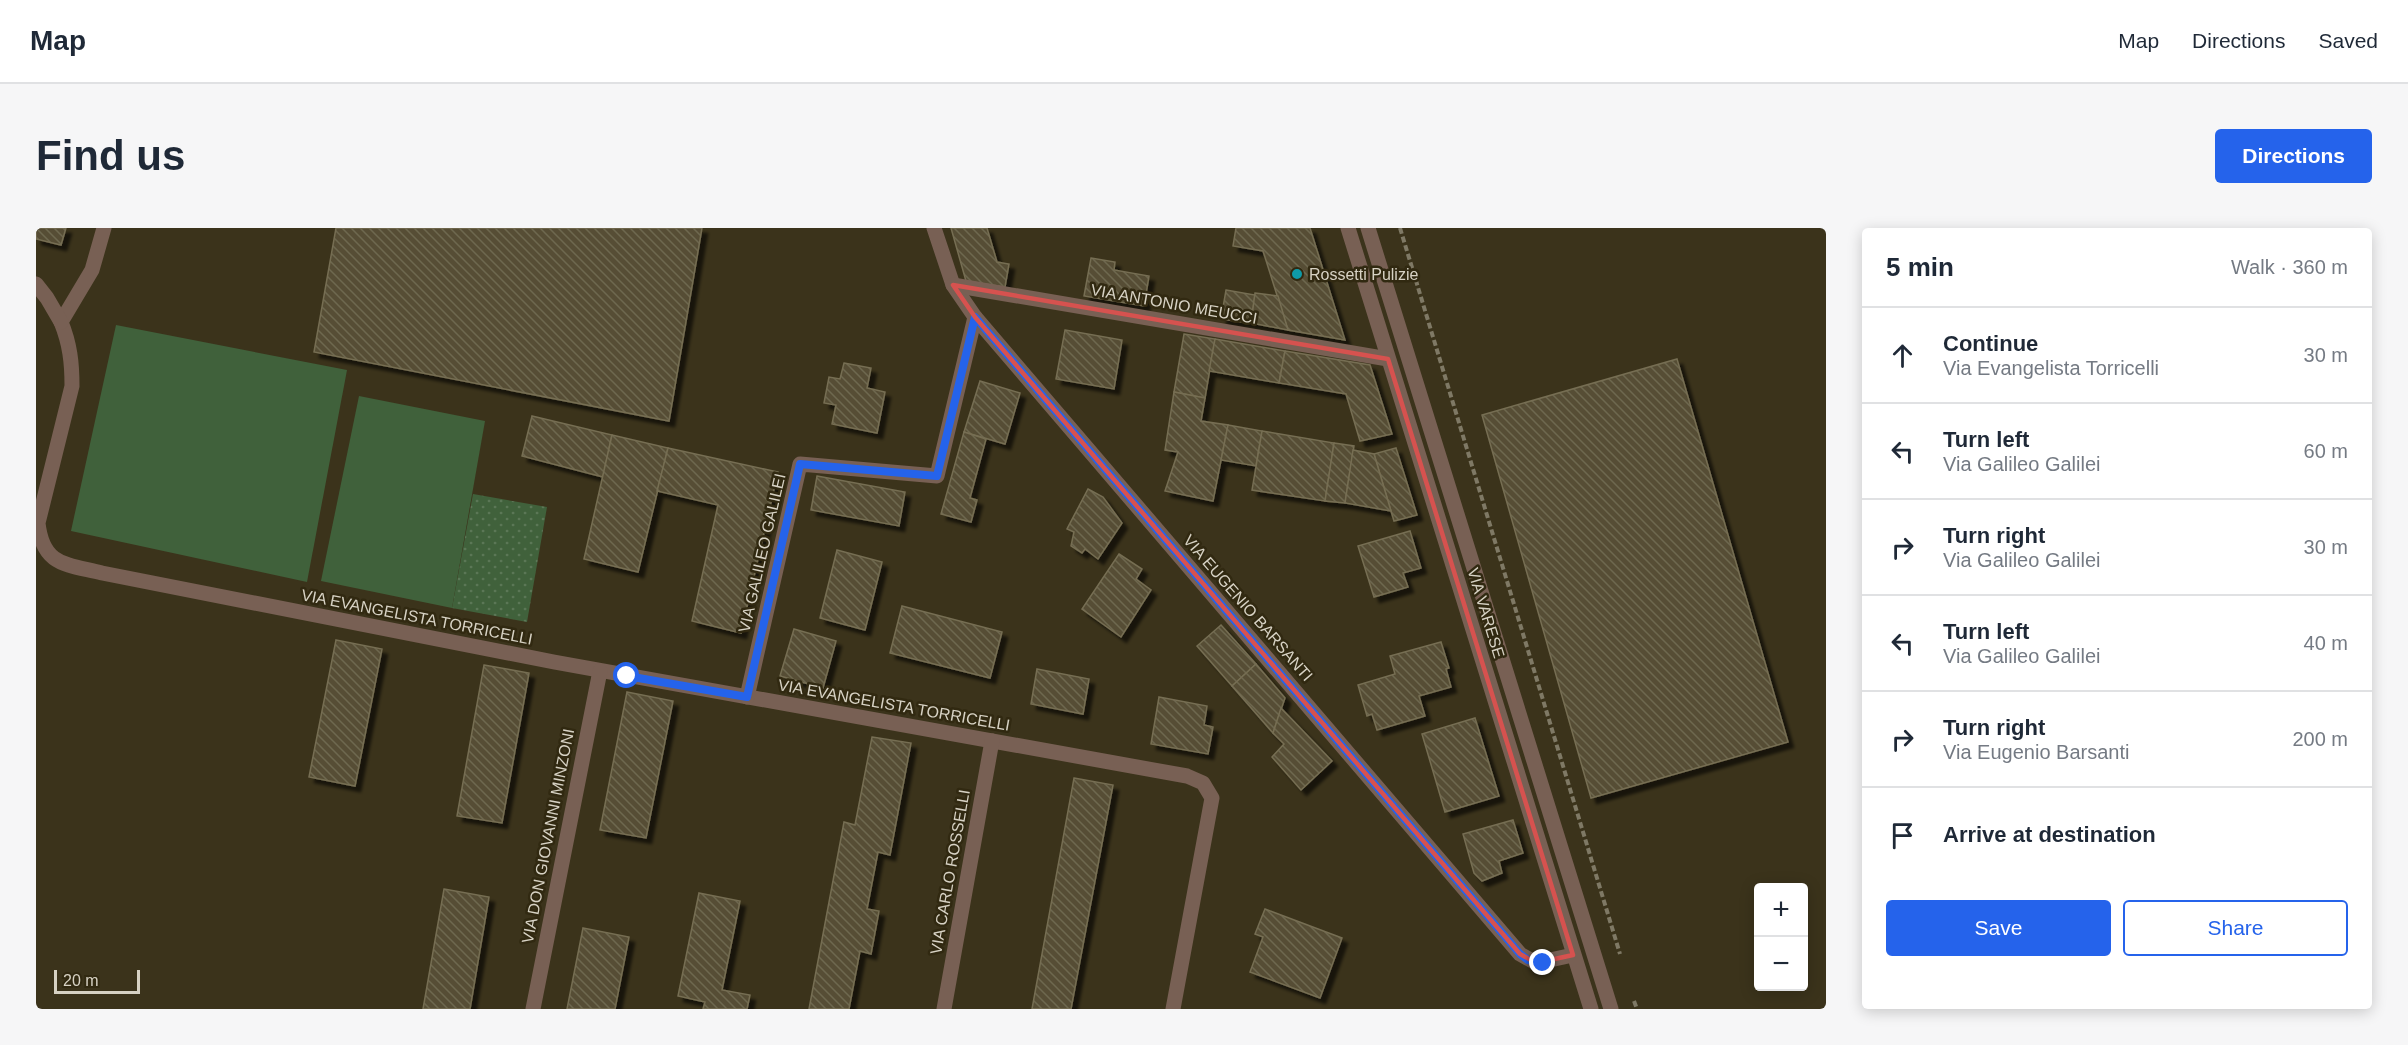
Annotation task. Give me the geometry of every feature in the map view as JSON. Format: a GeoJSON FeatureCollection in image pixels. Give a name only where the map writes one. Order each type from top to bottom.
{"type":"FeatureCollection","features":[{"type":"Feature","properties":{"kind":"street"},"geometry":{"type":"LineString","coordinates":[[61,322],[92,270],[104,228]]}},
{"type":"Feature","properties":{"kind":"street","name":"VIA EUGENIO BARSANTI"},"geometry":{"type":"LineString","coordinates":[[934,228],[953,285],[975,317],[1520,954],[1536,963],[1573,955]]}},
{"type":"Feature","properties":{"kind":"street","name":"VIA VARESE"},"geometry":{"type":"LineString","coordinates":[[1348,228],[1591,1009]]}},
{"type":"Feature","properties":{"kind":"street","name":"VIA VARESE"},"geometry":{"type":"LineString","coordinates":[[1368,228],[1611,1009]]}},
{"type":"Feature","properties":{"kind":"street"},"geometry":{"type":"LineString","coordinates":[[36,284],[61,322],[70,352],[72,386],[38,523],[39,551]]}},
{"type":"Feature","properties":{"kind":"street","name":"VIA ANTONIO MEUCCI"},"geometry":{"type":"LineString","coordinates":[[953,285],[1388,359]]}},
{"type":"Feature","properties":{"kind":"street","name":"VIA GALILEO GALILEI"},"geometry":{"type":"LineString","coordinates":[[747,697],[800,464],[937,476],[975,317]]}},
{"type":"Feature","properties":{"kind":"street","name":"VIA EVANGELISTA TORRICELLI"},"geometry":{"type":"LineString","coordinates":[[39,551],[57,562],[102,573],[600,671],[1187,776],[1203,783],[1212,798],[1173,1009]]}},
{"type":"Feature","properties":{"kind":"street","name":"VIA DON GIOVANNI MINZONI"},"geometry":{"type":"LineString","coordinates":[[533,1009],[600,671]]}},
{"type":"Feature","properties":{"kind":"street","name":"VIA CARLO ROSSELLI"},"geometry":{"type":"LineString","coordinates":[[944,1009],[992,741]]}},
{"type":"Feature","properties":{"kind":"path"},"geometry":{"type":"LineString","coordinates":[[1400,228],[1620,955]]}},
{"type":"Feature","properties":{"kind":"path"},"geometry":{"type":"LineString","coordinates":[[1634,999],[1637,1009]]}},
{"type":"Feature","properties":{"kind":"highlighted area"},"geometry":{"type":"Polygon","coordinates":[[[953,285],[1388,359],[1573,955],[1536,963],[1520,954],[975,317],[953,285]]]}},
{"type":"Feature","properties":{"kind":"green space"},"geometry":{"type":"Polygon","coordinates":[[[116,325],[347,370],[307,582],[71,531],[116,325]]]}},
{"type":"Feature","properties":{"kind":"green space"},"geometry":{"type":"Polygon","coordinates":[[[359,396],[485,421],[452,608],[321,581],[359,396]]]}},
{"type":"Feature","properties":{"kind":"green space"},"geometry":{"type":"Polygon","coordinates":[[[473,494],[547,507],[527,622],[452,608],[473,494]]]}},
{"type":"Feature","properties":{"kind":"building"},"geometry":{"type":"Polygon","coordinates":[[[36,228],[66,228],[61,245],[36,239],[36,228]]]}},
{"type":"Feature","properties":{"kind":"building"},"geometry":{"type":"Polygon","coordinates":[[[336,228],[702,228],[669,421],[314,352],[336,228]]]}},
{"type":"Feature","properties":{"kind":"building"},"geometry":{"type":"Polygon","coordinates":[[[951,228],[987,228],[997,262],[1009,264],[1005,287],[966,281],[951,228]]]}},
{"type":"Feature","properties":{"kind":"building","name":"Rossetti Pulizie"},"geometry":{"type":"Polygon","coordinates":[[[1236,228],[1310,228],[1345,340],[1288,330],[1263,251],[1233,246],[1236,228]]]}},
{"type":"Feature","properties":{"kind":"building"},"geometry":{"type":"Polygon","coordinates":[[[1091,258],[1115,262],[1114,270],[1149,276],[1144,306],[1084,296],[1091,258]]]}},
{"type":"Feature","properties":{"kind":"building"},"geometry":{"type":"Polygon","coordinates":[[[1226,290],[1255,295],[1251,323],[1221,319],[1226,290]]]}},
{"type":"Feature","properties":{"kind":"building"},"geometry":{"type":"Polygon","coordinates":[[[1255,293],[1278,296],[1288,330],[1251,323],[1255,293]]]}},
{"type":"Feature","properties":{"kind":"building"},"geometry":{"type":"Polygon","coordinates":[[[1065,330],[1122,340],[1114,389],[1056,379],[1065,330]]]}},
{"type":"Feature","properties":{"kind":"building"},"geometry":{"type":"Polygon","coordinates":[[[1184,334],[1215,339],[1205,398],[1174,392],[1184,334]]]}},
{"type":"Feature","properties":{"kind":"building"},"geometry":{"type":"Polygon","coordinates":[[[1215,339],[1285,351],[1279,383],[1209,371],[1215,339]]]}},
{"type":"Feature","properties":{"kind":"building"},"geometry":{"type":"Polygon","coordinates":[[[1285,351],[1370,365],[1392,434],[1360,441],[1346,394],[1279,383],[1285,351]]]}},
{"type":"Feature","properties":{"kind":"building"},"geometry":{"type":"Polygon","coordinates":[[[1677,359],[1788,742],[1591,798],[1482,415],[1677,359]]]}},
{"type":"Feature","properties":{"kind":"building"},"geometry":{"type":"Polygon","coordinates":[[[844,363],[871,368],[867,388],[885,392],[877,433],[832,424],[836,405],[824,403],[829,377],[840,379],[844,363]]]}},
{"type":"Feature","properties":{"kind":"building"},"geometry":{"type":"Polygon","coordinates":[[[980,381],[1020,393],[1005,444],[964,432],[980,381]]]}},
{"type":"Feature","properties":{"kind":"building"},"geometry":{"type":"Polygon","coordinates":[[[1174,392],[1205,398],[1201,421],[1228,425],[1213,501],[1165,491],[1178,452],[1165,450],[1174,392]]]}},
{"type":"Feature","properties":{"kind":"building"},"geometry":{"type":"Polygon","coordinates":[[[532,416],[612,435],[603,477],[522,456],[532,416]]]}},
{"type":"Feature","properties":{"kind":"building"},"geometry":{"type":"Polygon","coordinates":[[[1228,425],[1262,431],[1256,466],[1221,460],[1228,425]]]}},
{"type":"Feature","properties":{"kind":"building"},"geometry":{"type":"Polygon","coordinates":[[[1262,431],[1334,443],[1325,501],[1252,490],[1262,431]]]}},
{"type":"Feature","properties":{"kind":"building"},"geometry":{"type":"Polygon","coordinates":[[[964,432],[986,439],[970,498],[977,500],[971,522],[941,514],[964,432]]]}},
{"type":"Feature","properties":{"kind":"building"},"geometry":{"type":"Polygon","coordinates":[[[612,435],[668,448],[638,572],[584,559],[612,435]]]}},
{"type":"Feature","properties":{"kind":"building"},"geometry":{"type":"Polygon","coordinates":[[[1334,443],[1354,446],[1345,503],[1325,501],[1334,443]]]}},
{"type":"Feature","properties":{"kind":"building"},"geometry":{"type":"Polygon","coordinates":[[[668,448],[778,472],[741,633],[692,621],[718,505],[657,491],[668,448]]]}},
{"type":"Feature","properties":{"kind":"building"},"geometry":{"type":"Polygon","coordinates":[[[1396,448],[1417,515],[1394,521],[1374,454],[1396,448]]]}},
{"type":"Feature","properties":{"kind":"building"},"geometry":{"type":"Polygon","coordinates":[[[1353,450],[1374,454],[1391,511],[1345,503],[1353,450]]]}},
{"type":"Feature","properties":{"kind":"building"},"geometry":{"type":"Polygon","coordinates":[[[817,476],[905,492],[899,526],[811,510],[817,476]]]}},
{"type":"Feature","properties":{"kind":"building"},"geometry":{"type":"Polygon","coordinates":[[[1088,489],[1103,497],[1122,523],[1098,559],[1085,549],[1082,553],[1071,546],[1074,532],[1067,529],[1088,489]]]}},
{"type":"Feature","properties":{"kind":"building"},"geometry":{"type":"Polygon","coordinates":[[[1410,531],[1421,568],[1403,573],[1408,587],[1374,597],[1358,546],[1410,531]]]}},
{"type":"Feature","properties":{"kind":"building"},"geometry":{"type":"Polygon","coordinates":[[[837,550],[882,562],[865,630],[820,618],[837,550]]]}},
{"type":"Feature","properties":{"kind":"building"},"geometry":{"type":"Polygon","coordinates":[[[1119,554],[1142,569],[1136,579],[1151,590],[1121,637],[1082,609],[1119,554]]]}},
{"type":"Feature","properties":{"kind":"building"},"geometry":{"type":"Polygon","coordinates":[[[902,606],[1002,632],[990,678],[890,653],[902,606]]]}},
{"type":"Feature","properties":{"kind":"building"},"geometry":{"type":"Polygon","coordinates":[[[1221,625],[1256,664],[1232,686],[1197,646],[1221,625]]]}},
{"type":"Feature","properties":{"kind":"building"},"geometry":{"type":"Polygon","coordinates":[[[794,629],[836,641],[823,688],[780,676],[794,629]]]}},
{"type":"Feature","properties":{"kind":"building"},"geometry":{"type":"Polygon","coordinates":[[[336,640],[382,649],[355,786],[309,777],[336,640]]]}},
{"type":"Feature","properties":{"kind":"building"},"geometry":{"type":"Polygon","coordinates":[[[1441,642],[1449,668],[1446,669],[1451,687],[1419,696],[1425,716],[1377,730],[1372,714],[1367,716],[1358,685],[1395,674],[1390,656],[1441,642]]]}},
{"type":"Feature","properties":{"kind":"building"},"geometry":{"type":"Polygon","coordinates":[[[1256,664],[1285,698],[1273,733],[1232,686],[1256,664]]]}},
{"type":"Feature","properties":{"kind":"building"},"geometry":{"type":"Polygon","coordinates":[[[484,665],[529,673],[502,823],[457,816],[484,665]]]}},
{"type":"Feature","properties":{"kind":"building"},"geometry":{"type":"Polygon","coordinates":[[[1037,669],[1089,679],[1083,714],[1031,704],[1037,669]]]}},
{"type":"Feature","properties":{"kind":"building"},"geometry":{"type":"Polygon","coordinates":[[[627,692],[673,701],[646,838],[600,830],[627,692]]]}},
{"type":"Feature","properties":{"kind":"building"},"geometry":{"type":"Polygon","coordinates":[[[1159,697],[1207,706],[1204,725],[1213,727],[1208,754],[1151,744],[1159,697]]]}},
{"type":"Feature","properties":{"kind":"building"},"geometry":{"type":"Polygon","coordinates":[[[1281,708],[1332,761],[1301,790],[1272,757],[1284,744],[1273,733],[1281,708]]]}},
{"type":"Feature","properties":{"kind":"building"},"geometry":{"type":"Polygon","coordinates":[[[1475,718],[1499,796],[1445,812],[1422,734],[1475,718]]]}},
{"type":"Feature","properties":{"kind":"building"},"geometry":{"type":"Polygon","coordinates":[[[872,737],[911,743],[890,855],[878,852],[867,909],[879,911],[871,954],[860,951],[849,1009],[809,1009],[844,822],[855,825],[872,737]]]}},
{"type":"Feature","properties":{"kind":"building"},"geometry":{"type":"Polygon","coordinates":[[[1074,778],[1113,785],[1071,1009],[1032,1009],[1074,778]]]}},
{"type":"Feature","properties":{"kind":"building"},"geometry":{"type":"Polygon","coordinates":[[[1513,820],[1523,853],[1499,861],[1502,873],[1482,881],[1474,873],[1463,834],[1513,820]]]}},
{"type":"Feature","properties":{"kind":"building"},"geometry":{"type":"Polygon","coordinates":[[[444,889],[489,897],[470,1009],[423,1009],[444,889]]]}},
{"type":"Feature","properties":{"kind":"building"},"geometry":{"type":"Polygon","coordinates":[[[699,893],[740,901],[722,990],[750,995],[747,1009],[703,1009],[705,1002],[678,996],[699,893]]]}},
{"type":"Feature","properties":{"kind":"building"},"geometry":{"type":"Polygon","coordinates":[[[1265,909],[1342,938],[1320,998],[1250,972],[1263,937],[1255,934],[1265,909]]]}},
{"type":"Feature","properties":{"kind":"building"},"geometry":{"type":"Polygon","coordinates":[[[583,928],[629,937],[615,1009],[567,1009],[583,928]]]}},
{"type":"Feature","properties":{"kind":"place","name":"Rossetti Pulizie"},"geometry":{"type":"Point","coordinates":[1297,274]}},
{"type":"Feature","properties":{"kind":"route"},"geometry":{"type":"LineString","coordinates":[[627,676],[747,697],[800,464],[937,476],[975,317],[1520,954],[1528,960],[1543,963]]}}]}
